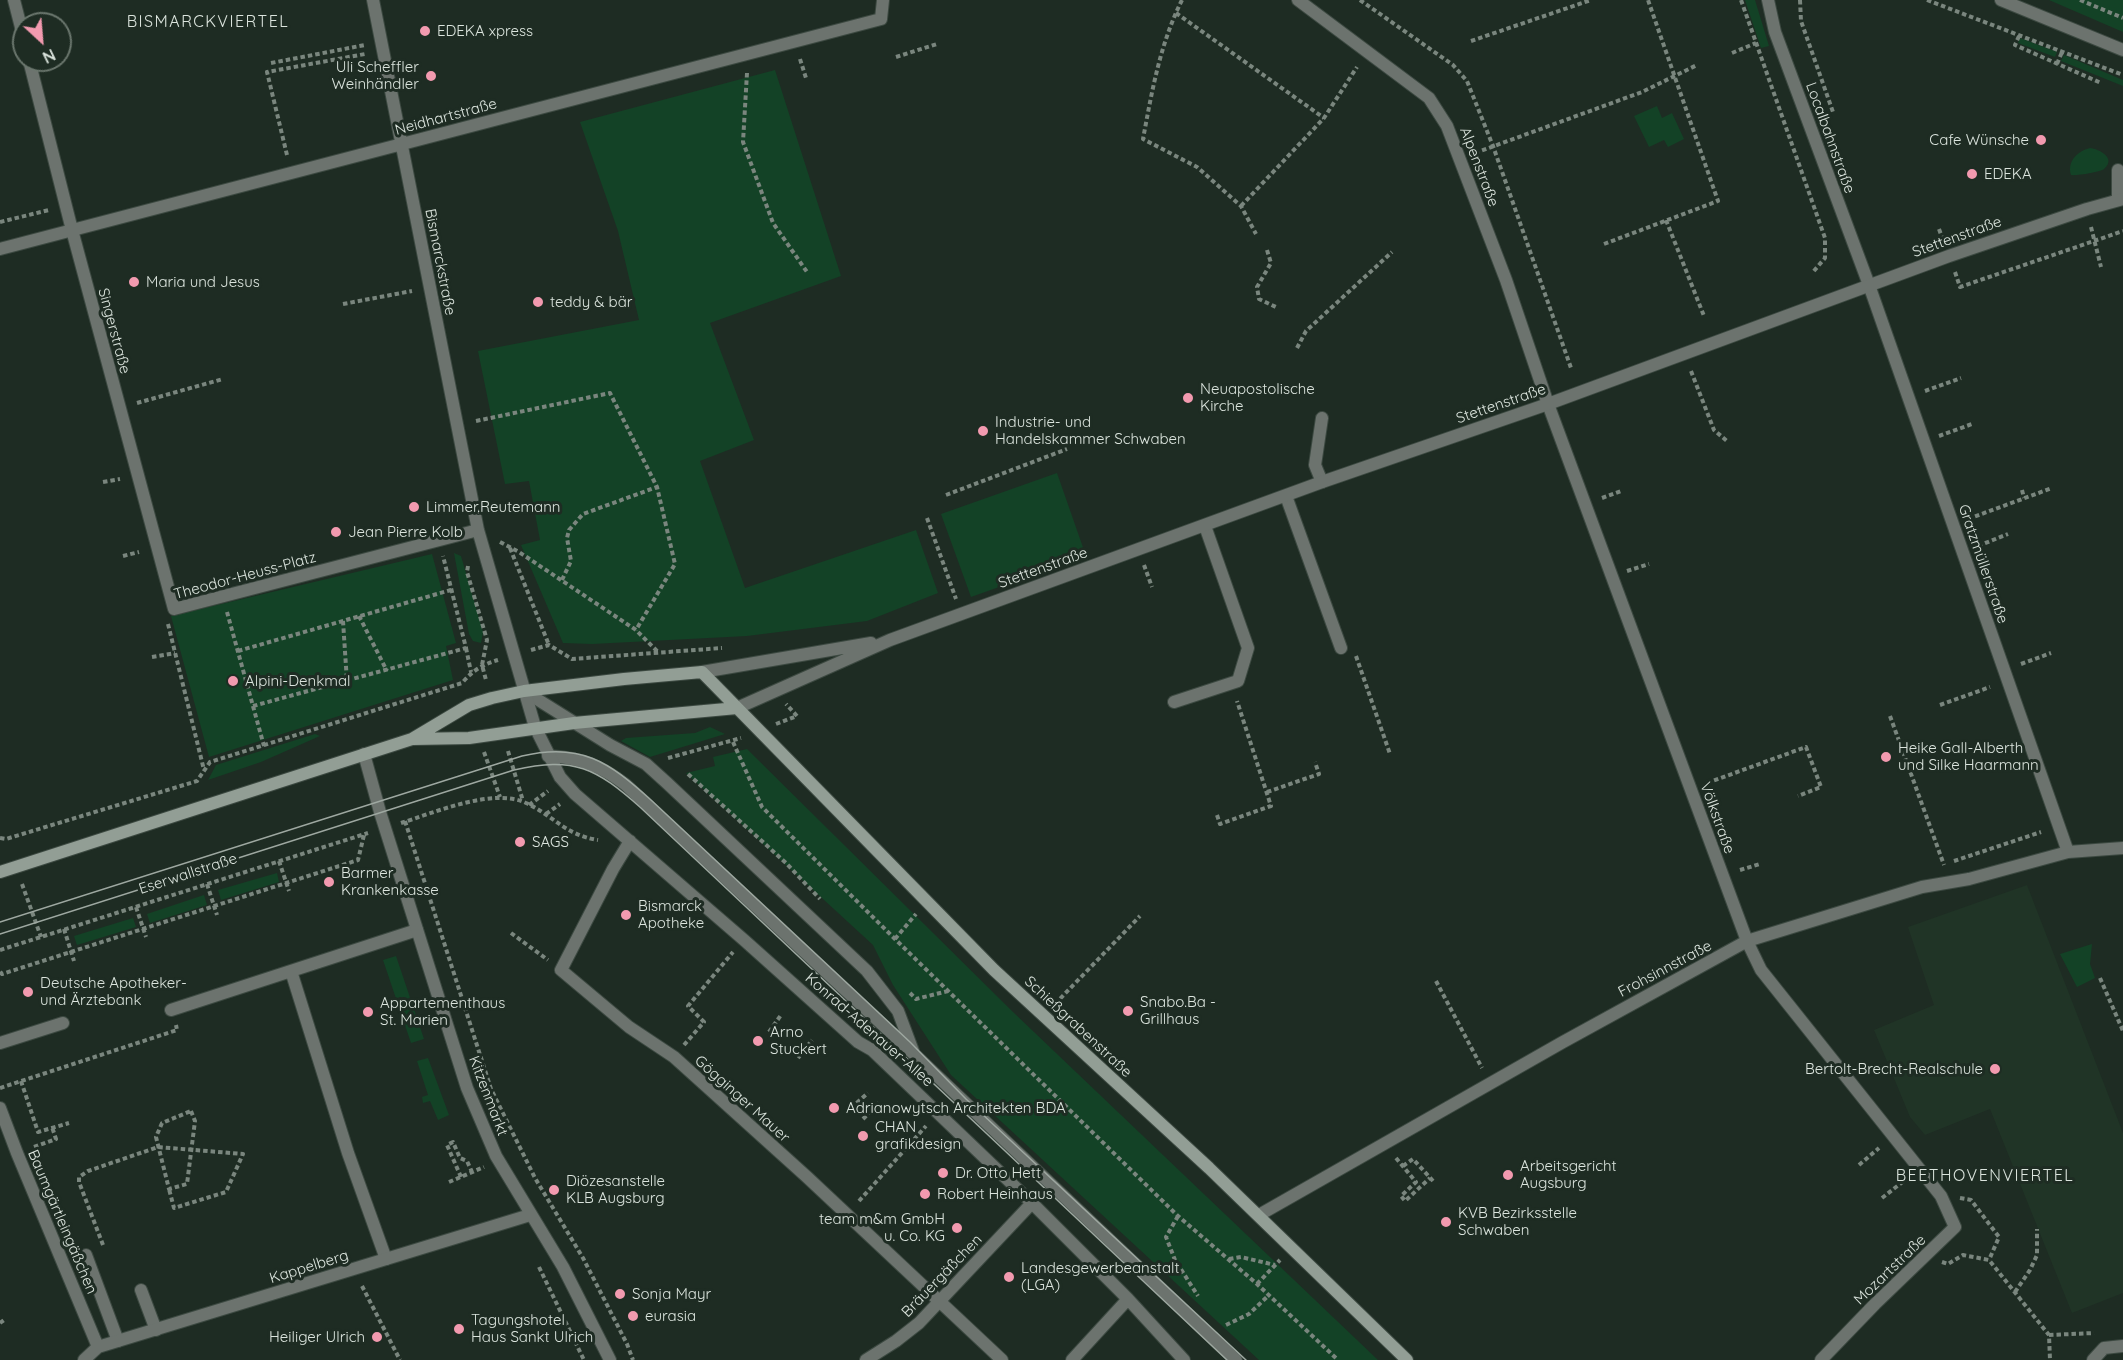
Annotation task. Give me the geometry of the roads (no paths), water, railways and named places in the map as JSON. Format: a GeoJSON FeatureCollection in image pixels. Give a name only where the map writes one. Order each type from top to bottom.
{"type":"FeatureCollection","features":[{"type":"Feature","properties":{"kind":"main road"},"geometry":{"type":"LineString","coordinates":[[0,872],[412,739],[469,705],[524,691],[702,672],[737,708]]}},
{"type":"Feature","properties":{"kind":"main road"},"geometry":{"type":"LineString","coordinates":[[412,739],[469,738],[574,723],[737,708]]}},
{"type":"Feature","properties":{"kind":"main road","name":"Schießgrabenstraße"},"geometry":{"type":"LineString","coordinates":[[737,708],[994,970],[1259,1215],[1407,1360]]}},
{"type":"Feature","properties":{"kind":"street","name":"Bismarckstraße"},"geometry":{"type":"LineString","coordinates":[[373,0],[478,530]]}},
{"type":"Feature","properties":{"kind":"street","name":"Neidhartstraße"},"geometry":{"type":"LineString","coordinates":[[0,249],[880,19],[883,0]]}},
{"type":"Feature","properties":{"kind":"street","name":"Alpenstraße"},"geometry":{"type":"LineString","coordinates":[[1298,0],[1429,98],[1447,126],[1506,280],[1548,404]]}},
{"type":"Feature","properties":{"kind":"street","name":"Localbahnstraße"},"geometry":{"type":"LineString","coordinates":[[1768,0],[1775,32],[1869,285]]}},
{"type":"Feature","properties":{"kind":"street"},"geometry":{"type":"LineString","coordinates":[[2001,0],[2123,50]]}},
{"type":"Feature","properties":{"kind":"street","name":"Singerstraße"},"geometry":{"type":"LineString","coordinates":[[32,72],[174,609]]}},
{"type":"Feature","properties":{"kind":"street"},"geometry":{"type":"LineString","coordinates":[[2118,171],[2120,200]]}},
{"type":"Feature","properties":{"kind":"street","name":"Stettenstraße"},"geometry":{"type":"LineString","coordinates":[[737,708],[890,640],[1322,482],[1548,404],[1949,256],[2120,200]]}},
{"type":"Feature","properties":{"kind":"street","name":"Gratzmüllerstraße"},"geometry":{"type":"LineString","coordinates":[[1869,285],[2068,852]]}},
{"type":"Feature","properties":{"kind":"street","name":"Völkstraße"},"geometry":{"type":"LineString","coordinates":[[1548,404],[1747,941],[1761,970],[1941,1196]]}},
{"type":"Feature","properties":{"kind":"street"},"geometry":{"type":"LineString","coordinates":[[1322,418],[1315,465],[1322,482]]}},
{"type":"Feature","properties":{"kind":"street"},"geometry":{"type":"LineString","coordinates":[[1286,496],[1341,648]]}},
{"type":"Feature","properties":{"kind":"street"},"geometry":{"type":"LineString","coordinates":[[1174,702],[1238,681],[1248,648],[1205,526]]}},
{"type":"Feature","properties":{"kind":"street"},"geometry":{"type":"LineString","coordinates":[[478,530],[535,728]]}},
{"type":"Feature","properties":{"kind":"street","name":"Theodor-Heuss-Platz"},"geometry":{"type":"LineString","coordinates":[[174,609],[478,530]]}},
{"type":"Feature","properties":{"kind":"street","name":"Stettenstraße"},"geometry":{"type":"LineString","coordinates":[[702,672],[890,640]]}},
{"type":"Feature","properties":{"kind":"street"},"geometry":{"type":"LineString","coordinates":[[524,691],[646,764],[867,970],[898,1011],[915,1055]]}},
{"type":"Feature","properties":{"kind":"street","name":"Konrad-Adenauer-Allee"},"geometry":{"type":"LineString","coordinates":[[535,728],[562,780],[575,794],[858,1042],[872,1050],[1032,1203],[1128,1299],[1184,1360]]}},
{"type":"Feature","properties":{"kind":"street","name":"Kitzenmarkt"},"geometry":{"type":"LineString","coordinates":[[364,754],[467,1088],[496,1156],[563,1267],[610,1360]]}},
{"type":"Feature","properties":{"kind":"street"},"geometry":{"type":"LineString","coordinates":[[548,756],[587,762],[613,775],[626,785],[1236,1360]]}},
{"type":"Feature","properties":{"kind":"street","name":"Gögginger Mauer"},"geometry":{"type":"LineString","coordinates":[[630,842],[613,869],[561,970],[629,1027],[674,1057],[807,1177],[1002,1360]]}},
{"type":"Feature","properties":{"kind":"street","name":"Frohsinnstraße"},"geometry":{"type":"LineString","coordinates":[[1259,1215],[1490,1083],[1747,941],[1922,886],[1969,879],[2068,852],[2123,848]]}},
{"type":"Feature","properties":{"kind":"street"},"geometry":{"type":"LineString","coordinates":[[171,1010],[417,930]]}},
{"type":"Feature","properties":{"kind":"street"},"geometry":{"type":"LineString","coordinates":[[291,971],[348,1153],[386,1259]]}},
{"type":"Feature","properties":{"kind":"street"},"geometry":{"type":"LineString","coordinates":[[0,1043],[63,1023]]}},
{"type":"Feature","properties":{"kind":"street","name":"Baumgärtleingäßchen"},"geometry":{"type":"LineString","coordinates":[[0,1108],[98,1347]]}},
{"type":"Feature","properties":{"kind":"street","name":"Mozartstraße"},"geometry":{"type":"LineString","coordinates":[[1821,1360],[1955,1227],[1941,1196]]}},
{"type":"Feature","properties":{"kind":"street","name":"Bräuergäßchen"},"geometry":{"type":"LineString","coordinates":[[866,1360],[919,1323],[1032,1203]]}},
{"type":"Feature","properties":{"kind":"street","name":"Kappelberg"},"geometry":{"type":"LineString","coordinates":[[98,1347],[530,1215]]}},
{"type":"Feature","properties":{"kind":"street"},"geometry":{"type":"LineString","coordinates":[[86,1255],[118,1341]]}},
{"type":"Feature","properties":{"kind":"street"},"geometry":{"type":"LineString","coordinates":[[141,1290],[156,1330]]}},
{"type":"Feature","properties":{"kind":"street"},"geometry":{"type":"LineString","coordinates":[[1072,1360],[1128,1299]]}},
{"type":"Feature","properties":{"kind":"street"},"geometry":{"type":"LineString","coordinates":[[2093,1360],[2104,1348],[2123,1346]]}},
{"type":"Feature","properties":{"kind":"street"},"geometry":{"type":"LineString","coordinates":[[84,1360],[98,1347]]}},
{"type":"Feature","properties":{"kind":"tram line"},"geometry":{"type":"LineString","coordinates":[[0,922],[522,756],[543,752],[561,752],[593,758],[621,775],[651,800],[910,1042],[966,1099],[1246,1360]]}},
{"type":"Feature","properties":{"kind":"tram line"},"geometry":{"type":"LineString","coordinates":[[0,934],[514,770],[553,764],[583,769],[611,783],[641,808],[1227,1360]]}},
{"type":"Feature","properties":{"kind":"place","name":"EDEKA xpress"},"geometry":{"type":"Point","coordinates":[425,31]}},
{"type":"Feature","properties":{"kind":"place","name":"Uli Scheffler Weinhändler"},"geometry":{"type":"Point","coordinates":[431,76]}},
{"type":"Feature","properties":{"kind":"place","name":"Cafe Wünsche"},"geometry":{"type":"Point","coordinates":[2041,140]}},
{"type":"Feature","properties":{"kind":"place","name":"EDEKA"},"geometry":{"type":"Point","coordinates":[1972,174]}},
{"type":"Feature","properties":{"kind":"place","name":"Maria und Jesus"},"geometry":{"type":"Point","coordinates":[134,282]}},
{"type":"Feature","properties":{"kind":"place","name":"teddy & bär"},"geometry":{"type":"Point","coordinates":[538,302]}},
{"type":"Feature","properties":{"kind":"place","name":"Neuapostolische Kirche"},"geometry":{"type":"Point","coordinates":[1188,398]}},
{"type":"Feature","properties":{"kind":"place","name":"Industrie- und Handelskammer Schwaben"},"geometry":{"type":"Point","coordinates":[983,431]}},
{"type":"Feature","properties":{"kind":"place","name":"Limmer.Reutemann"},"geometry":{"type":"Point","coordinates":[414,507]}},
{"type":"Feature","properties":{"kind":"place","name":"Jean Pierre Kolb"},"geometry":{"type":"Point","coordinates":[336,532]}},
{"type":"Feature","properties":{"kind":"place","name":"Alpini-Denkmal"},"geometry":{"type":"Point","coordinates":[233,681]}},
{"type":"Feature","properties":{"kind":"place","name":"Heike Gall-Alberth und Silke Haarmann"},"geometry":{"type":"Point","coordinates":[1886,757]}},
{"type":"Feature","properties":{"kind":"place","name":"SAGS"},"geometry":{"type":"Point","coordinates":[520,842]}},
{"type":"Feature","properties":{"kind":"place","name":"Barmer Krankenkasse"},"geometry":{"type":"Point","coordinates":[329,882]}},
{"type":"Feature","properties":{"kind":"place","name":"Bismarck Apotheke"},"geometry":{"type":"Point","coordinates":[626,915]}},
{"type":"Feature","properties":{"kind":"place","name":"Deutsche Apotheker- und Ärztebank"},"geometry":{"type":"Point","coordinates":[28,992]}},
{"type":"Feature","properties":{"kind":"place","name":"Snabo.Ba - Grillhaus"},"geometry":{"type":"Point","coordinates":[1128,1011]}},
{"type":"Feature","properties":{"kind":"place","name":"Appartementhaus St. Marien"},"geometry":{"type":"Point","coordinates":[368,1012]}},
{"type":"Feature","properties":{"kind":"place","name":"Arno Stuckert"},"geometry":{"type":"Point","coordinates":[758,1041]}},
{"type":"Feature","properties":{"kind":"place","name":"Bertolt-Brecht-Realschule"},"geometry":{"type":"Point","coordinates":[1995,1069]}},
{"type":"Feature","properties":{"kind":"place","name":"Adrianowytsch Architekten BDA"},"geometry":{"type":"Point","coordinates":[834,1108]}},
{"type":"Feature","properties":{"kind":"place","name":"CHAN grafikdesign"},"geometry":{"type":"Point","coordinates":[863,1136]}},
{"type":"Feature","properties":{"kind":"place","name":"Dr. Otto Hett"},"geometry":{"type":"Point","coordinates":[943,1173]}},
{"type":"Feature","properties":{"kind":"place","name":"Arbeitsgericht Augsburg"},"geometry":{"type":"Point","coordinates":[1508,1175]}},
{"type":"Feature","properties":{"kind":"place","name":"Diözesanstelle KLB Augsburg"},"geometry":{"type":"Point","coordinates":[554,1190]}},
{"type":"Feature","properties":{"kind":"place","name":"Robert Heinhaus"},"geometry":{"type":"Point","coordinates":[925,1194]}},
{"type":"Feature","properties":{"kind":"place","name":"KVB Bezirksstelle Schwaben"},"geometry":{"type":"Point","coordinates":[1446,1222]}},
{"type":"Feature","properties":{"kind":"place","name":"team m&m GmbH u. Co. KG"},"geometry":{"type":"Point","coordinates":[957,1228]}},
{"type":"Feature","properties":{"kind":"place","name":"Landesgewerbeanstalt (LGA)"},"geometry":{"type":"Point","coordinates":[1009,1277]}},
{"type":"Feature","properties":{"kind":"place","name":"Sonja Mayr"},"geometry":{"type":"Point","coordinates":[620,1294]}},
{"type":"Feature","properties":{"kind":"place","name":"eurasia"},"geometry":{"type":"Point","coordinates":[633,1316]}},
{"type":"Feature","properties":{"kind":"place","name":"Tagungshotel Haus Sankt Ulrich"},"geometry":{"type":"Point","coordinates":[459,1329]}},
{"type":"Feature","properties":{"kind":"place","name":"Heiliger Ulrich"},"geometry":{"type":"Point","coordinates":[377,1337]}},
{"type":"Feature","properties":{"kind":"district","name":"BISMARCKVIERTEL"},"geometry":{"type":"Point","coordinates":[208,22]}},
{"type":"Feature","properties":{"kind":"district","name":"BEETHOVENVIERTEL"},"geometry":{"type":"Point","coordinates":[1985,1176]}}]}
